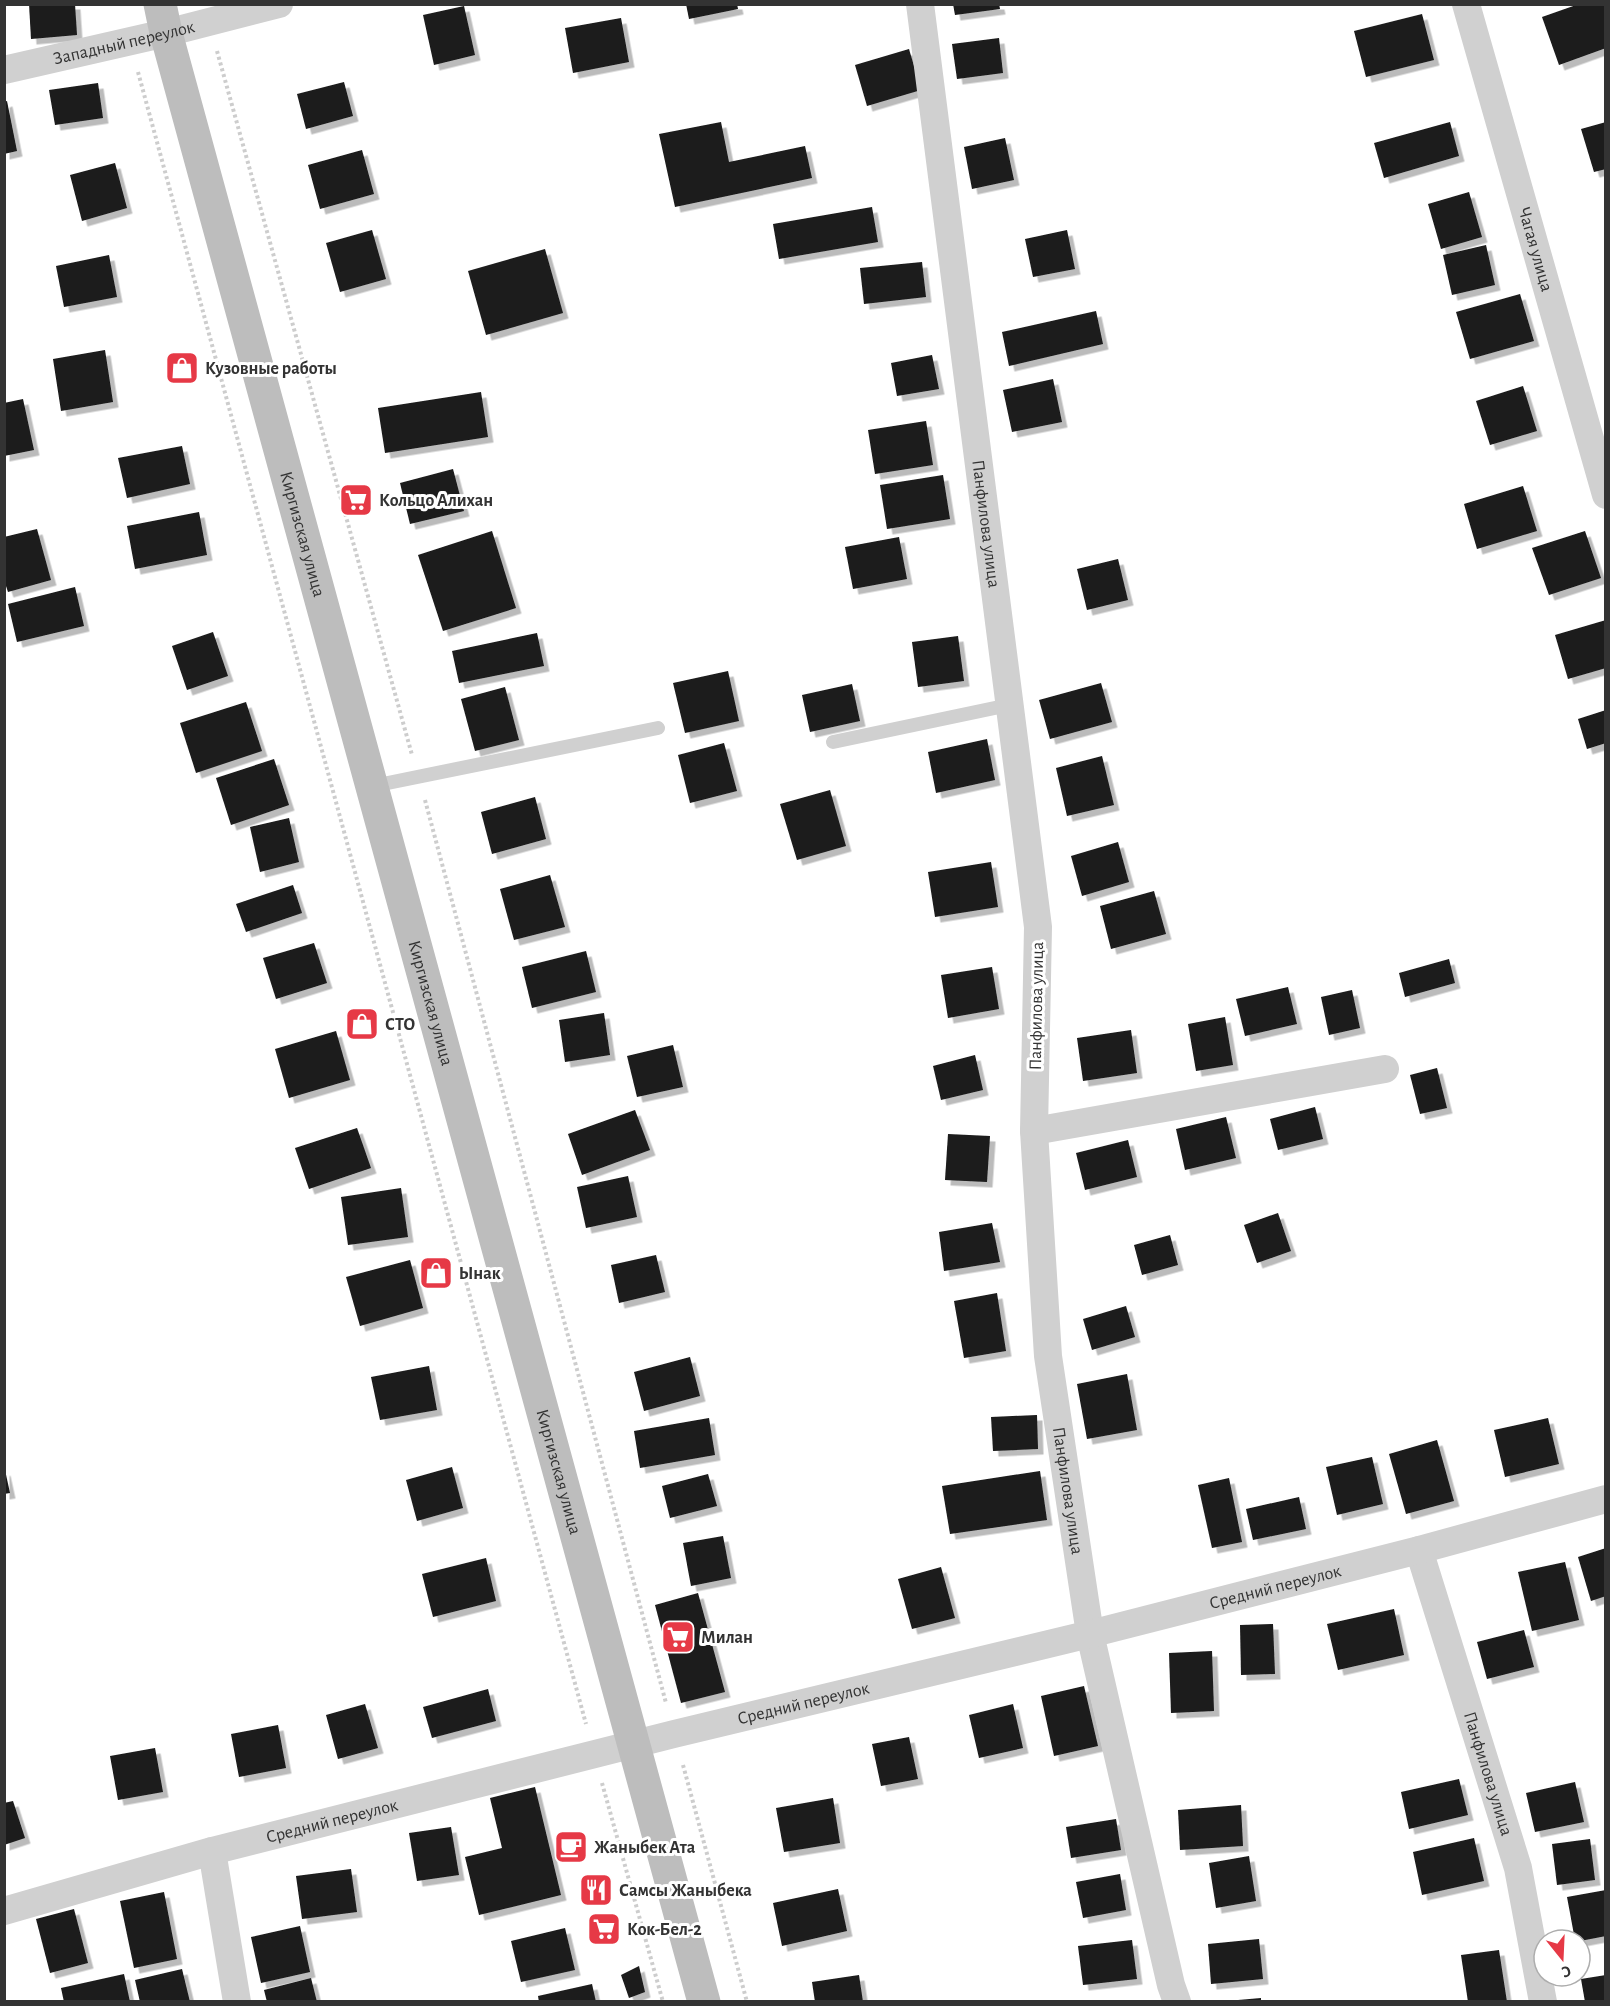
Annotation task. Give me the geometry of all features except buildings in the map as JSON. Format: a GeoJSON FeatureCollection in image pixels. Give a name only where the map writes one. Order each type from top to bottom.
{"type":"FeatureCollection","features":[{"type":"Feature","properties":{"kind":"main road","name":"Киргизская улица"},"geometry":{"type":"LineString","coordinates":[[163,19],[704,2001]]}},
{"type":"Feature","properties":{"kind":"street","name":"Западный переулок"},"geometry":{"type":"LineString","coordinates":[[4,70],[130,41],[163,19],[209,22],[279,4]]}},
{"type":"Feature","properties":{"kind":"street","name":"Панфилова улица"},"geometry":{"type":"LineString","coordinates":[[920,4],[1038,927],[1034,1131],[1048,1356],[1090,1634],[1171,1985],[1177,2001]]}},
{"type":"Feature","properties":{"kind":"street","name":"Чагая улица"},"geometry":{"type":"LineString","coordinates":[[1466,4],[1605,495]]}},
{"type":"Feature","properties":{"kind":"street"},"geometry":{"type":"LineString","coordinates":[[1034,1131],[1385,1069]]}},
{"type":"Feature","properties":{"kind":"street","name":"Средний переулок"},"geometry":{"type":"LineString","coordinates":[[4,1911],[212,1851],[674,1734],[1090,1634],[1605,1500]]}},
{"type":"Feature","properties":{"kind":"street","name":"Панфилова улица"},"geometry":{"type":"LineString","coordinates":[[1419,1550],[1518,1868],[1543,2001]]}},
{"type":"Feature","properties":{"kind":"street"},"geometry":{"type":"LineString","coordinates":[[212,1851],[237,2001]]}},
{"type":"Feature","properties":{"kind":"lane"},"geometry":{"type":"LineString","coordinates":[[832,742],[1009,705]]}},
{"type":"Feature","properties":{"kind":"lane"},"geometry":{"type":"LineString","coordinates":[[373,786],[658,728]]}},
{"type":"Feature","properties":{"kind":"path"},"geometry":{"type":"LineString","coordinates":[[209,22],[419,777],[747,2001]]}},
{"type":"Feature","properties":{"kind":"path"},"geometry":{"type":"LineString","coordinates":[[130,41],[663,2001]]}},
{"type":"Feature","properties":{"kind":"place","name":"Кузовные работы"},"geometry":{"type":"Point","coordinates":[182,368]}},
{"type":"Feature","properties":{"kind":"place","name":"Кольцо Алихан"},"geometry":{"type":"Point","coordinates":[356,500]}},
{"type":"Feature","properties":{"kind":"place","name":"СТО"},"geometry":{"type":"Point","coordinates":[362,1024]}},
{"type":"Feature","properties":{"kind":"place","name":"Ынак"},"geometry":{"type":"Point","coordinates":[436,1273]}},
{"type":"Feature","properties":{"kind":"place","name":"Милан"},"geometry":{"type":"Point","coordinates":[678,1637]}},
{"type":"Feature","properties":{"kind":"place","name":"Жаныбек Ата"},"geometry":{"type":"Point","coordinates":[571,1847]}},
{"type":"Feature","properties":{"kind":"place","name":"Самсы Жаныбека"},"geometry":{"type":"Point","coordinates":[596,1890]}},
{"type":"Feature","properties":{"kind":"place","name":"Кок-Бел-2"},"geometry":{"type":"Point","coordinates":[604,1929]}}]}
